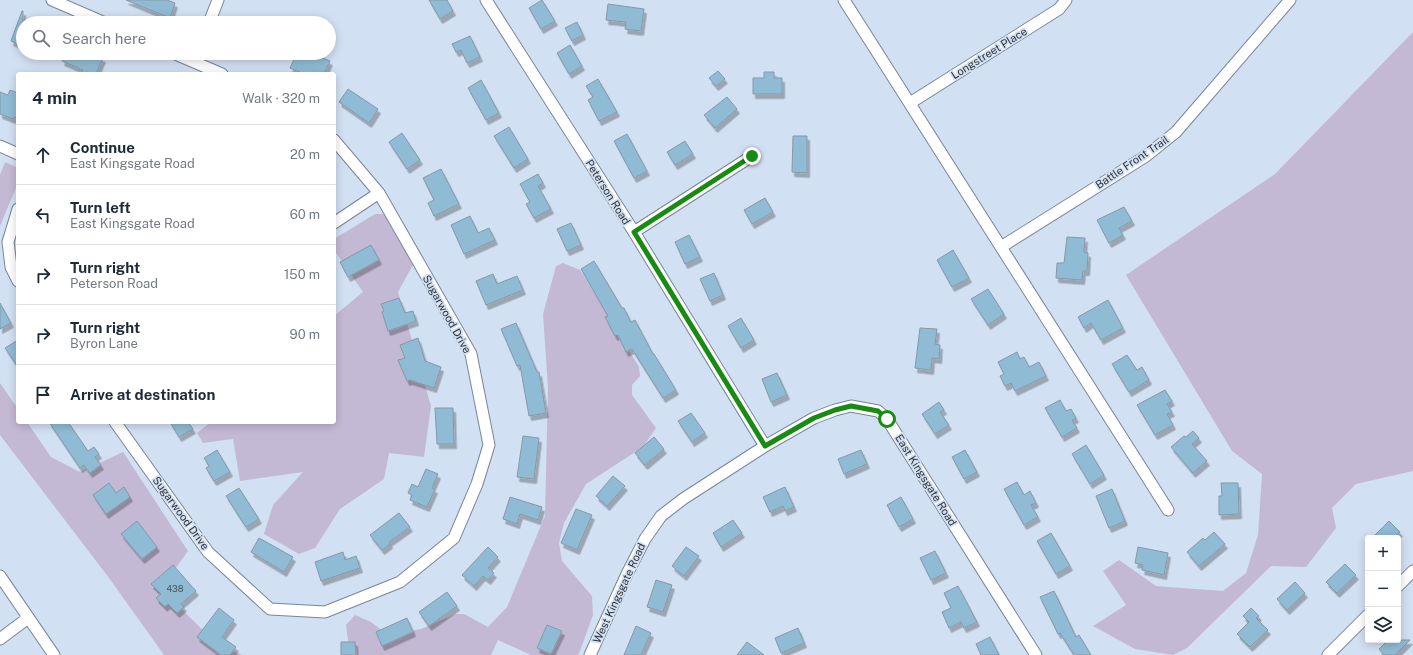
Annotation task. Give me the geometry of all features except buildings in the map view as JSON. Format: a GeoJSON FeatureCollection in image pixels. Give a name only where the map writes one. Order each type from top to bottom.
{"type":"FeatureCollection","features":[{"type":"Feature","properties":{"kind":"street"},"geometry":{"type":"LineString","coordinates":[[52,0],[89,16]]}},
{"type":"Feature","properties":{"kind":"street"},"geometry":{"type":"LineString","coordinates":[[212,16],[218,0]]}},
{"type":"Feature","properties":{"kind":"street","name":"Peterson Road"},"geometry":{"type":"LineString","coordinates":[[486,0],[634,232],[765,446]]}},
{"type":"Feature","properties":{"kind":"street"},"geometry":{"type":"LineString","coordinates":[[844,0],[1168,510]]}},
{"type":"Feature","properties":{"kind":"street","name":"Longstreet Place"},"geometry":{"type":"LineString","coordinates":[[910,103],[1059,9],[1066,0]]}},
{"type":"Feature","properties":{"kind":"street","name":"Battle Front Trail"},"geometry":{"type":"LineString","coordinates":[[1001,247],[1146,156],[1176,132],[1290,0]]}},
{"type":"Feature","properties":{"kind":"street"},"geometry":{"type":"LineString","coordinates":[[199,60],[219,72]]}},
{"type":"Feature","properties":{"kind":"street","name":"Sugarwood Drive"},"geometry":{"type":"LineString","coordinates":[[116,424],[208,552],[270,609],[324,612],[400,582],[454,538],[477,484],[489,445],[471,354],[379,193],[336,142]]}},
{"type":"Feature","properties":{"kind":"street"},"geometry":{"type":"LineString","coordinates":[[0,146],[16,153]]}},
{"type":"Feature","properties":{"kind":"street"},"geometry":{"type":"LineString","coordinates":[[634,232],[752,156]]}},
{"type":"Feature","properties":{"kind":"street"},"geometry":{"type":"LineString","coordinates":[[336,222],[379,193]]}},
{"type":"Feature","properties":{"kind":"street"},"geometry":{"type":"LineString","coordinates":[[16,216],[8,242],[11,267],[16,277]]}},
{"type":"Feature","properties":{"kind":"street","name":"East Kingsgate Road"},"geometry":{"type":"LineString","coordinates":[[765,446],[814,418],[835,410],[851,406],[878,411],[887,419],[901,440],[1036,655]]}},
{"type":"Feature","properties":{"kind":"street","name":"West Kingsgate Road"},"geometry":{"type":"LineString","coordinates":[[590,655],[644,539],[661,516],[682,498],[765,446]]}},
{"type":"Feature","properties":{"kind":"street"},"geometry":{"type":"LineString","coordinates":[[1401,583],[1413,571]]}},
{"type":"Feature","properties":{"kind":"street"},"geometry":{"type":"LineString","coordinates":[[0,576],[54,655]]}},
{"type":"Feature","properties":{"kind":"street"},"geometry":{"type":"LineString","coordinates":[[0,639],[28,618]]}},
{"type":"Feature","properties":{"kind":"street"},"geometry":{"type":"LineString","coordinates":[[1328,655],[1365,618]]}},
{"type":"Feature","properties":{"kind":"shaded area"},"geometry":{"type":"Polygon","coordinates":[[[1413,32],[1413,471],[1356,484],[1332,508],[1336,528],[1306,567],[1271,566],[1187,648],[1173,655],[1135,649],[1093,626],[1126,605],[1103,571],[1119,560],[1156,586],[1223,591],[1246,573],[1258,535],[1262,474],[1232,451],[1126,275],[1275,174],[1413,32]]]}},
{"type":"Feature","properties":{"kind":"shaded area"},"geometry":{"type":"Polygon","coordinates":[[[5,162],[16,167],[16,188],[0,226],[0,175],[5,162]]]}},
{"type":"Feature","properties":{"kind":"shaded area"},"geometry":{"type":"Polygon","coordinates":[[[375,214],[385,214],[415,261],[398,292],[431,406],[424,457],[389,453],[384,479],[340,509],[315,548],[299,554],[264,534],[273,505],[303,472],[240,481],[233,439],[203,443],[197,433],[208,424],[336,424],[336,314],[363,292],[336,253],[336,238],[375,214]]]}},
{"type":"Feature","properties":{"kind":"shaded area"},"geometry":{"type":"Polygon","coordinates":[[[563,263],[580,270],[639,367],[640,376],[632,385],[632,395],[656,428],[643,447],[586,484],[564,523],[559,543],[562,561],[592,596],[593,615],[578,655],[531,655],[498,640],[491,655],[350,655],[346,625],[355,615],[371,622],[388,635],[421,629],[455,614],[464,614],[488,627],[507,607],[545,516],[548,388],[543,314],[556,266],[563,263]]]}},
{"type":"Feature","properties":{"kind":"shaded area"},"geometry":{"type":"Polygon","coordinates":[[[0,383],[16,406],[16,424],[28,424],[51,457],[80,472],[123,452],[188,551],[165,583],[168,596],[219,646],[243,655],[164,655],[109,578],[0,435],[0,383]]]}},
{"type":"Feature","properties":{"kind":"route"},"geometry":{"type":"LineString","coordinates":[[752,156],[634,232],[765,446],[814,418],[851,406],[878,411],[887,419]]}}]}
